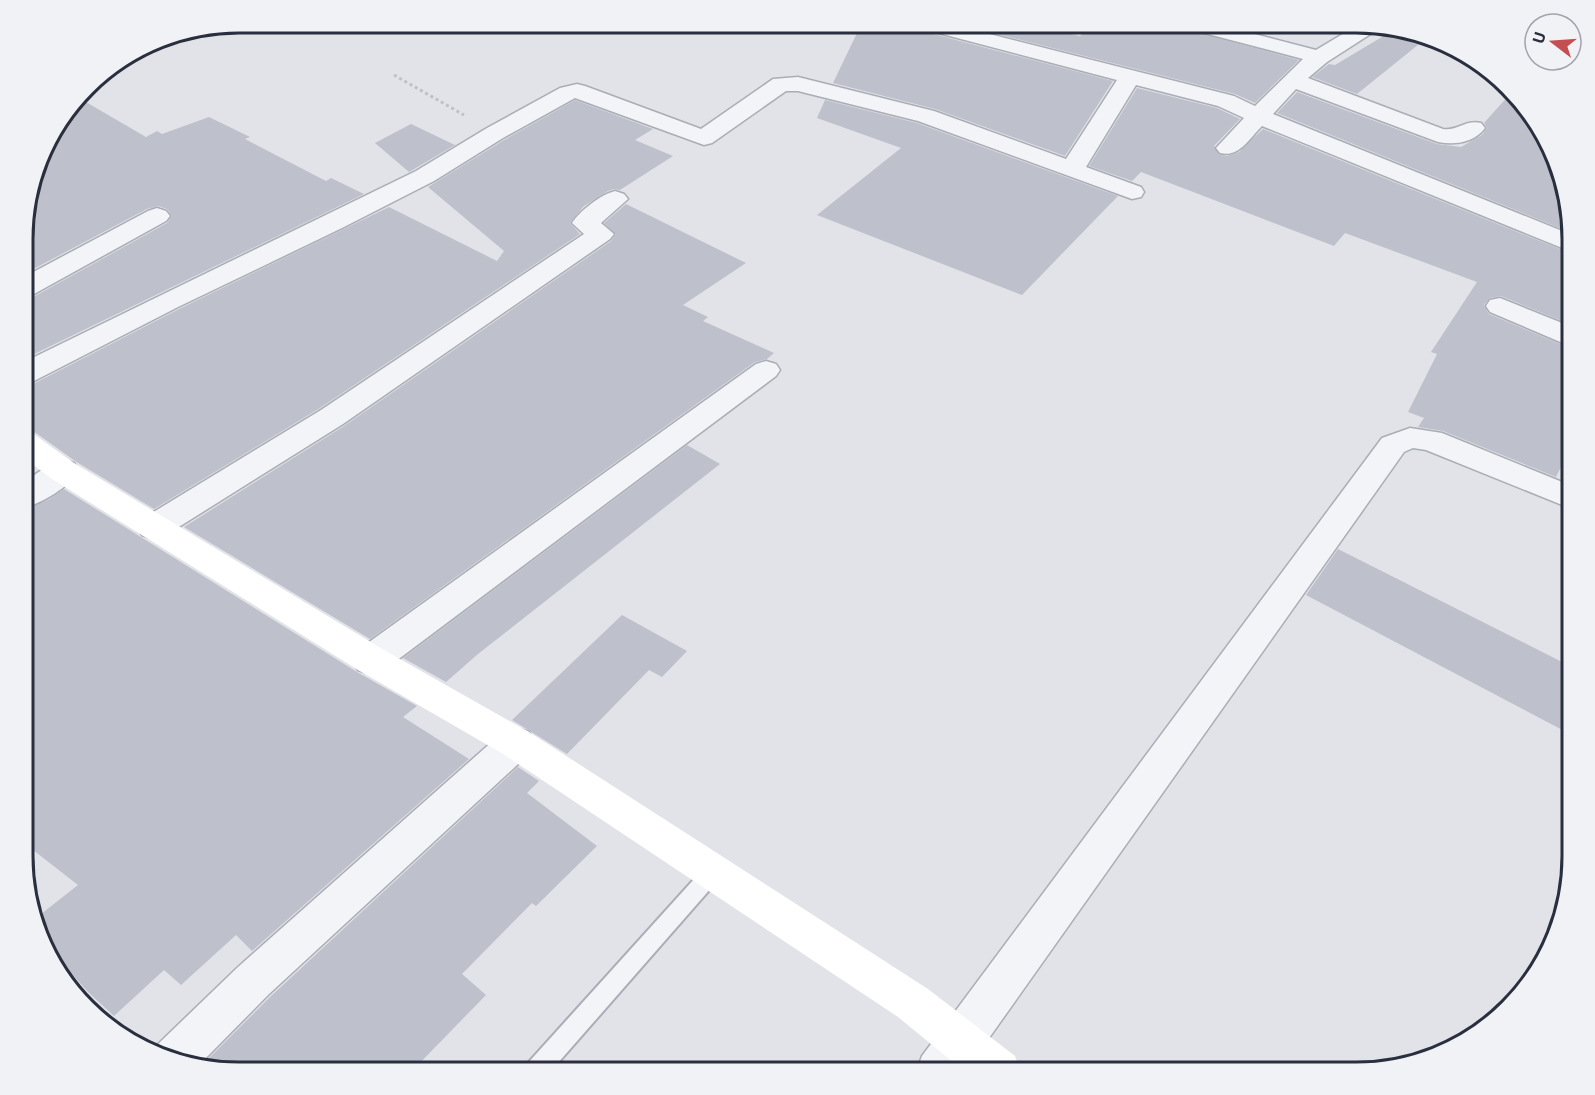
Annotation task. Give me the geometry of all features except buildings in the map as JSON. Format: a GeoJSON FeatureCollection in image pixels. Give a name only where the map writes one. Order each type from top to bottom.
{"type":"FeatureCollection","features":[{"type":"Feature","properties":{"kind":"street"},"geometry":{"type":"LineString","coordinates":[[961,33],[1226,101],[1562,240]]}},
{"type":"Feature","properties":{"kind":"street"},"geometry":{"type":"LineString","coordinates":[[992,40],[998,33]]}},
{"type":"Feature","properties":{"kind":"street"},"geometry":{"type":"LineString","coordinates":[[1244,33],[1318,57]]}},
{"type":"Feature","properties":{"kind":"street"},"geometry":{"type":"LineString","coordinates":[[1228,148],[1292,80],[1318,57],[1359,33]]}},
{"type":"Feature","properties":{"kind":"street"},"geometry":{"type":"LineString","coordinates":[[1071,170],[1130,76]]}},
{"type":"Feature","properties":{"kind":"street"},"geometry":{"type":"LineString","coordinates":[[1292,80],[1438,135],[1464,136],[1473,128]]}},
{"type":"Feature","properties":{"kind":"street"},"geometry":{"type":"LineString","coordinates":[[33,369],[425,176],[495,133],[568,93],[577,91],[699,137],[708,138],[781,84],[788,83],[877,102],[926,116],[1132,192]]}},
{"type":"Feature","properties":{"kind":"street"},"geometry":{"type":"LineString","coordinates":[[154,527],[332,417],[601,234],[585,223],[615,200]]}},
{"type":"Feature","properties":{"kind":"street"},"geometry":{"type":"LineString","coordinates":[[33,283],[157,216]]}},
{"type":"Feature","properties":{"kind":"street"},"geometry":{"type":"LineString","coordinates":[[1500,306],[1562,334]]}},
{"type":"Feature","properties":{"kind":"street"},"geometry":{"type":"LineString","coordinates":[[371,660],[766,370]]}},
{"type":"Feature","properties":{"kind":"street"},"geometry":{"type":"LineString","coordinates":[[948,1057],[1393,445],[1410,438],[1431,440],[1562,494]]}},
{"type":"Feature","properties":{"kind":"street"},"geometry":{"type":"LineString","coordinates":[[33,449],[63,471],[371,660],[516,743],[914,1003],[948,1057],[965,1062]]}},
{"type":"Feature","properties":{"kind":"street"},"geometry":{"type":"LineString","coordinates":[[33,491],[63,471]]}},
{"type":"Feature","properties":{"kind":"street"},"geometry":{"type":"LineString","coordinates":[[181,1053],[253,981],[516,743]]}},
{"type":"Feature","properties":{"kind":"lane"},"geometry":{"type":"LineString","coordinates":[[544,1062],[712,873]]}},
{"type":"Feature","properties":{"kind":"path"},"geometry":{"type":"LineString","coordinates":[[394,75],[495,133]]}}]}
